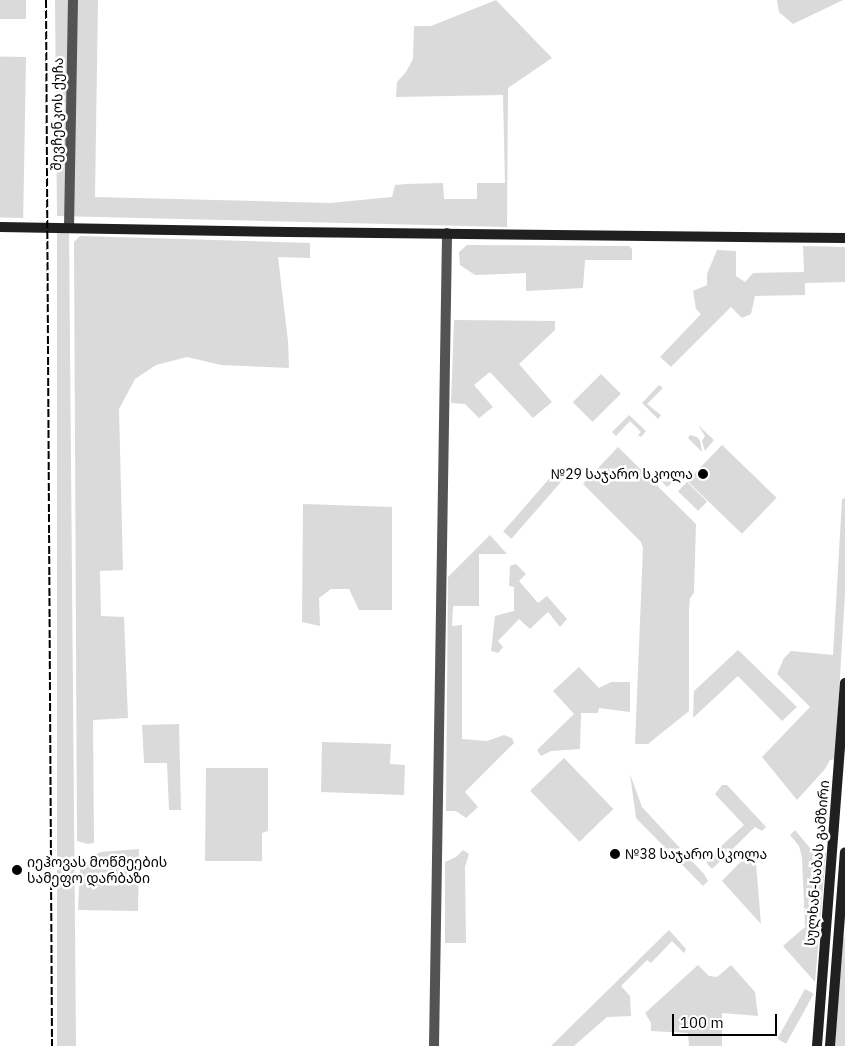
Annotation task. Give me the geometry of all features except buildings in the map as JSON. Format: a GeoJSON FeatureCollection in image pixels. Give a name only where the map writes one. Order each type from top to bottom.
{"type":"FeatureCollection","features":[{"type":"Feature","properties":{"kind":"main road"},"geometry":{"type":"LineString","coordinates":[[0,227],[845,238]]}},
{"type":"Feature","properties":{"kind":"main road","name":"სულხან-საბას გამზირი"},"geometry":{"type":"LineString","coordinates":[[817,1046],[845,683]]}},
{"type":"Feature","properties":{"kind":"main road","name":"სულხან-საბას გამზირი"},"geometry":{"type":"LineString","coordinates":[[830,1046],[845,853]]}},
{"type":"Feature","properties":{"kind":"street","name":"შევჩენკოს ქუჩა"},"geometry":{"type":"LineString","coordinates":[[69,228],[72,0]]}},
{"type":"Feature","properties":{"kind":"street"},"geometry":{"type":"LineString","coordinates":[[434,1046],[447,234]]}},
{"type":"Feature","properties":{"kind":"shaded area"},"geometry":{"type":"Polygon","coordinates":[[[0,0],[26,0],[26,19],[0,19],[0,0]]]}},
{"type":"Feature","properties":{"kind":"shaded area"},"geometry":{"type":"Polygon","coordinates":[[[55,0],[98,0],[95,197],[330,203],[392,197],[395,185],[406,184],[443,183],[444,199],[477,199],[477,183],[505,183],[503,95],[396,97],[397,82],[406,72],[413,59],[414,26],[431,26],[496,0],[552,58],[508,88],[507,227],[57,216],[55,0]]]}},
{"type":"Feature","properties":{"kind":"shaded area"},"geometry":{"type":"Polygon","coordinates":[[[777,0],[843,0],[793,24],[779,12],[777,0]]]}},
{"type":"Feature","properties":{"kind":"shaded area"},"geometry":{"type":"Polygon","coordinates":[[[0,57],[26,57],[23,218],[0,218],[0,57]]]}},
{"type":"Feature","properties":{"kind":"shaded area"},"geometry":{"type":"Polygon","coordinates":[[[57,227],[69,228],[76,1046],[57,1046],[57,227]]]}},
{"type":"Feature","properties":{"kind":"shaded area"},"geometry":{"type":"Polygon","coordinates":[[[80,236],[310,243],[310,258],[278,257],[288,341],[289,368],[221,365],[187,357],[156,365],[135,379],[119,409],[123,570],[100,571],[101,616],[124,617],[128,718],[93,720],[94,843],[88,844],[77,841],[74,242],[80,236]]]}},
{"type":"Feature","properties":{"kind":"shaded area"},"geometry":{"type":"Polygon","coordinates":[[[467,245],[629,246],[632,249],[632,260],[585,260],[583,288],[526,291],[526,273],[475,275],[460,265],[459,252],[467,245]]]}},
{"type":"Feature","properties":{"kind":"shaded area"},"geometry":{"type":"Polygon","coordinates":[[[803,246],[845,247],[845,282],[805,283],[805,295],[755,296],[751,314],[742,318],[731,307],[671,367],[660,357],[701,314],[696,309],[693,291],[707,285],[707,274],[717,250],[736,251],[736,276],[745,282],[753,273],[804,272],[803,246]]]}},
{"type":"Feature","properties":{"kind":"shaded area"},"geometry":{"type":"Polygon","coordinates":[[[454,320],[555,321],[555,330],[519,364],[552,402],[533,418],[490,372],[474,385],[493,407],[479,418],[465,404],[451,403],[454,320]]]}},
{"type":"Feature","properties":{"kind":"shaded area"},"geometry":{"type":"Polygon","coordinates":[[[601,374],[621,394],[593,422],[573,402],[601,374]]]}},
{"type":"Feature","properties":{"kind":"shaded area"},"geometry":{"type":"Polygon","coordinates":[[[659,385],[663,388],[647,404],[661,415],[658,419],[642,403],[659,385]]]}},
{"type":"Feature","properties":{"kind":"shaded area"},"geometry":{"type":"Polygon","coordinates":[[[629,415],[646,431],[641,437],[638,435],[641,432],[630,421],[616,436],[612,432],[629,415]]]}},
{"type":"Feature","properties":{"kind":"shaded area"},"geometry":{"type":"Polygon","coordinates":[[[698,425],[714,440],[705,451],[702,441],[705,436],[698,425]]]}},
{"type":"Feature","properties":{"kind":"shaded area"},"geometry":{"type":"Polygon","coordinates":[[[690,435],[697,437],[700,441],[702,452],[688,438],[690,435]]]}},
{"type":"Feature","properties":{"kind":"shaded area"},"geometry":{"type":"Polygon","coordinates":[[[722,445],[777,498],[742,534],[687,481],[722,445]]]}},
{"type":"Feature","properties":{"kind":"shaded area"},"geometry":{"type":"Polygon","coordinates":[[[618,447],[696,524],[694,593],[690,598],[689,608],[689,711],[648,744],[635,744],[643,548],[641,542],[583,484],[618,447]]]}},
{"type":"Feature","properties":{"kind":"shaded area"},"geometry":{"type":"Polygon","coordinates":[[[555,472],[563,479],[511,539],[503,532],[555,472]]]}},
{"type":"Feature","properties":{"kind":"shaded area"},"geometry":{"type":"Polygon","coordinates":[[[656,472],[664,477],[668,475],[678,478],[667,487],[655,475],[656,472]]]}},
{"type":"Feature","properties":{"kind":"shaded area"},"geometry":{"type":"Polygon","coordinates":[[[687,482],[707,501],[698,511],[678,491],[687,482]]]}},
{"type":"Feature","properties":{"kind":"shaded area"},"geometry":{"type":"Polygon","coordinates":[[[845,498],[845,594],[835,759],[830,760],[825,769],[797,800],[762,757],[810,707],[777,674],[784,658],[791,651],[833,655],[842,499],[845,498]]]}},
{"type":"Feature","properties":{"kind":"shaded area"},"geometry":{"type":"Polygon","coordinates":[[[303,504],[392,507],[392,610],[359,610],[349,589],[331,589],[319,598],[320,626],[302,622],[303,504]]]}},
{"type":"Feature","properties":{"kind":"shaded area"},"geometry":{"type":"Polygon","coordinates":[[[490,535],[507,554],[479,554],[479,606],[453,606],[452,626],[462,625],[462,739],[487,741],[504,735],[512,738],[514,743],[465,792],[478,807],[466,818],[456,811],[446,811],[448,577],[490,535]]]}},
{"type":"Feature","properties":{"kind":"shaded area"},"geometry":{"type":"Polygon","coordinates":[[[516,564],[526,574],[519,581],[538,603],[547,596],[567,619],[560,627],[548,612],[530,629],[519,619],[498,641],[503,647],[498,653],[491,651],[495,616],[514,611],[514,587],[509,586],[510,566],[516,564]]]}},
{"type":"Feature","properties":{"kind":"shaded area"},"geometry":{"type":"Polygon","coordinates":[[[738,650],[797,707],[782,721],[738,676],[693,718],[694,691],[738,650]]]}},
{"type":"Feature","properties":{"kind":"shaded area"},"geometry":{"type":"Polygon","coordinates":[[[579,667],[599,688],[611,682],[630,682],[630,712],[599,708],[598,713],[581,713],[580,749],[551,751],[541,756],[537,750],[574,714],[553,691],[579,667]]]}},
{"type":"Feature","properties":{"kind":"shaded area"},"geometry":{"type":"Polygon","coordinates":[[[179,724],[181,810],[169,810],[167,763],[144,763],[142,725],[179,724]]]}},
{"type":"Feature","properties":{"kind":"shaded area"},"geometry":{"type":"Polygon","coordinates":[[[322,742],[391,744],[390,764],[405,765],[404,795],[321,792],[322,742]]]}},
{"type":"Feature","properties":{"kind":"shaded area"},"geometry":{"type":"Polygon","coordinates":[[[564,758],[613,809],[580,842],[530,791],[564,758]]]}},
{"type":"Feature","properties":{"kind":"shaded area"},"geometry":{"type":"Polygon","coordinates":[[[206,768],[268,768],[268,831],[262,833],[262,861],[205,861],[206,768]]]}},
{"type":"Feature","properties":{"kind":"shaded area"},"geometry":{"type":"Polygon","coordinates":[[[630,774],[642,807],[704,874],[708,881],[703,886],[636,818],[630,774]]]}},
{"type":"Feature","properties":{"kind":"shaded area"},"geometry":{"type":"Polygon","coordinates":[[[722,785],[727,785],[766,827],[762,831],[755,827],[712,869],[705,861],[744,825],[715,794],[722,785]]]}},
{"type":"Feature","properties":{"kind":"shaded area"},"geometry":{"type":"Polygon","coordinates":[[[795,830],[814,853],[826,853],[815,982],[783,946],[805,927],[802,858],[799,846],[790,835],[795,830]]]}},
{"type":"Feature","properties":{"kind":"shaded area"},"geometry":{"type":"Polygon","coordinates":[[[139,849],[138,911],[78,910],[80,868],[100,852],[139,849]]]}},
{"type":"Feature","properties":{"kind":"shaded area"},"geometry":{"type":"Polygon","coordinates":[[[463,850],[469,854],[465,867],[466,943],[445,943],[445,862],[456,857],[463,850]]]}},
{"type":"Feature","properties":{"kind":"shaded area"},"geometry":{"type":"Polygon","coordinates":[[[747,855],[756,863],[761,924],[722,881],[747,855]]]}},
{"type":"Feature","properties":{"kind":"shaded area"},"geometry":{"type":"Polygon","coordinates":[[[669,930],[686,949],[684,953],[672,941],[651,963],[647,960],[621,986],[630,996],[631,1016],[607,1017],[574,1046],[551,1046],[669,930]]]}},
{"type":"Feature","properties":{"kind":"shaded area"},"geometry":{"type":"Polygon","coordinates":[[[845,936],[845,1046],[835,1046],[841,946],[845,936]]]}},
{"type":"Feature","properties":{"kind":"shaded area"},"geometry":{"type":"Polygon","coordinates":[[[698,965],[709,976],[717,977],[731,965],[755,992],[758,1016],[722,1013],[722,1046],[689,1046],[688,1033],[651,1031],[651,1023],[645,1013],[698,965]]]}},
{"type":"Feature","properties":{"kind":"shaded area"},"geometry":{"type":"Polygon","coordinates":[[[805,989],[814,994],[786,1044],[777,1039],[805,989]]]}},
{"type":"Feature","properties":{"kind":"railway"},"geometry":{"type":"LineString","coordinates":[[46,0],[52,1046]]}},
{"type":"Feature","properties":{"kind":"place","name":"№29 საჯარო სკოლა"},"geometry":{"type":"Point","coordinates":[703,474]}},
{"type":"Feature","properties":{"kind":"place","name":"№38 საჯარო სკოლა"},"geometry":{"type":"Point","coordinates":[615,854]}},
{"type":"Feature","properties":{"kind":"place","name":"იეჰოვას მოწმეების სამეფო დარბაზი"},"geometry":{"type":"Point","coordinates":[17,870]}}]}
